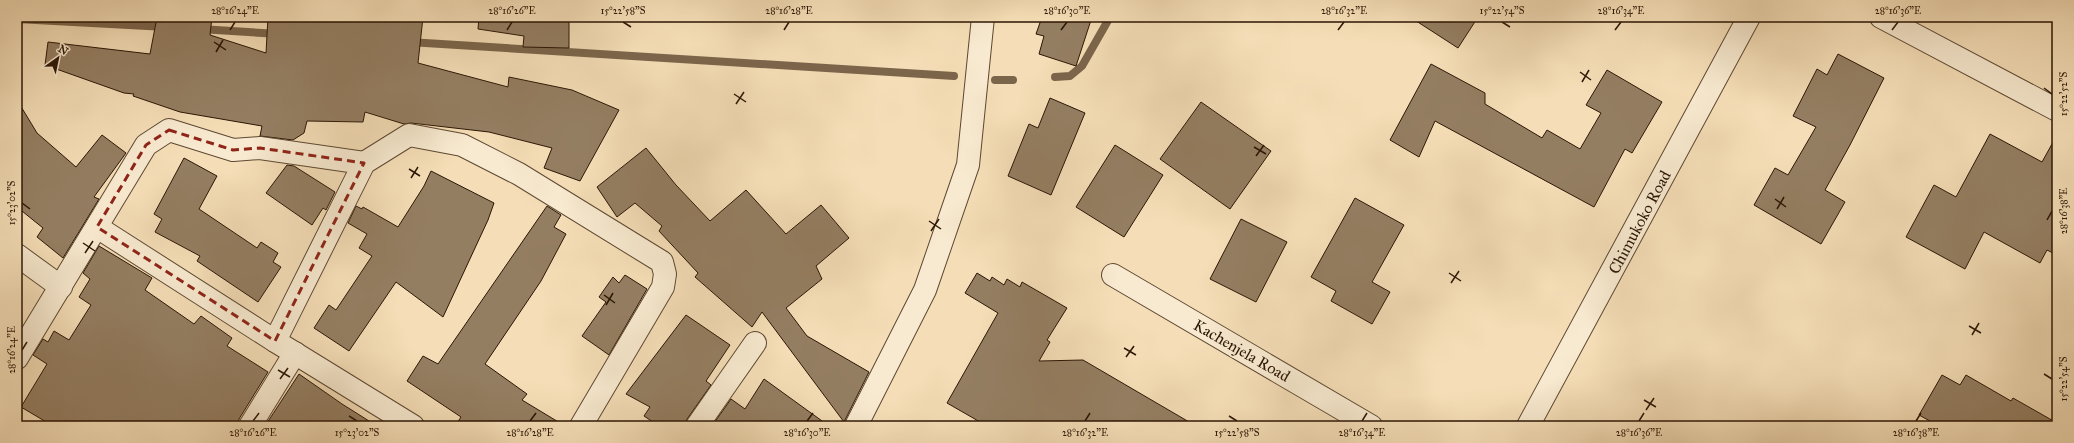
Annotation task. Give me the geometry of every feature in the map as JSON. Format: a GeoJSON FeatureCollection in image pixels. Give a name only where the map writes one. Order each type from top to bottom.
{"type":"FeatureCollection","features":[{"type":"Feature","properties":{"kind":"street"},"geometry":{"type":"LineString","coordinates":[[856,426],[925,290],[968,166],[982,17]]}},
{"type":"Feature","properties":{"kind":"street","name":"Chimukoko Road"},"geometry":{"type":"LineString","coordinates":[[1528,426],[1750,17]]}},
{"type":"Feature","properties":{"kind":"street"},"geometry":{"type":"LineString","coordinates":[[1881,17],[2057,110]]}},
{"type":"Feature","properties":{"kind":"street"},"geometry":{"type":"LineString","coordinates":[[17,358],[62,287],[146,146],[170,130],[233,150],[260,148],[364,163]]}},
{"type":"Feature","properties":{"kind":"street"},"geometry":{"type":"LineString","coordinates":[[275,341],[364,163],[410,135],[462,145],[519,174],[662,262],[665,274],[663,287],[580,426]]}},
{"type":"Feature","properties":{"kind":"street"},"geometry":{"type":"LineString","coordinates":[[97,227],[275,341],[413,426]]}},
{"type":"Feature","properties":{"kind":"street"},"geometry":{"type":"LineString","coordinates":[[17,254],[62,287]]}},
{"type":"Feature","properties":{"kind":"street","name":"Kachenjela Road"},"geometry":{"type":"LineString","coordinates":[[1112,274],[1371,426]]}},
{"type":"Feature","properties":{"kind":"street"},"geometry":{"type":"LineString","coordinates":[[697,426],[755,343]]}},
{"type":"Feature","properties":{"kind":"street"},"geometry":{"type":"LineString","coordinates":[[250,426],[295,353]]}},
{"type":"Feature","properties":{"kind":"highlighted area"},"geometry":{"type":"Polygon","coordinates":[[[169,130],[233,150],[260,148],[364,163],[275,341],[97,227],[146,145],[169,130]]]}},
{"type":"Feature","properties":{"kind":"building"},"geometry":{"type":"Polygon","coordinates":[[[157,17],[212,17],[210,35],[266,53],[268,17],[423,17],[418,63],[508,87],[509,77],[572,90],[619,110],[580,181],[544,168],[552,148],[489,132],[411,123],[404,124],[365,112],[363,122],[307,121],[304,133],[293,140],[260,136],[262,126],[180,112],[133,96],[134,94],[124,93],[45,65],[48,42],[150,54],[157,17]]]}},
{"type":"Feature","properties":{"kind":"building"},"geometry":{"type":"Polygon","coordinates":[[[479,17],[569,17],[569,48],[523,47],[524,36],[478,29],[479,17]]]}},
{"type":"Feature","properties":{"kind":"building"},"geometry":{"type":"Polygon","coordinates":[[[1042,17],[1092,17],[1076,66],[1039,54],[1044,36],[1036,34],[1042,17]]]}},
{"type":"Feature","properties":{"kind":"building"},"geometry":{"type":"Polygon","coordinates":[[[1410,17],[1478,17],[1458,48],[1410,17]]]}},
{"type":"Feature","properties":{"kind":"building"},"geometry":{"type":"Polygon","coordinates":[[[1838,54],[1884,78],[1825,190],[1845,202],[1821,244],[1754,205],[1775,168],[1788,175],[1816,127],[1793,116],[1817,69],[1827,75],[1838,54]]]}},
{"type":"Feature","properties":{"kind":"building"},"geometry":{"type":"Polygon","coordinates":[[[1431,64],[1485,93],[1485,104],[1542,138],[1547,130],[1580,149],[1601,113],[1586,105],[1607,70],[1662,102],[1632,153],[1625,149],[1594,207],[1435,121],[1419,157],[1390,140],[1431,64]]]}},
{"type":"Feature","properties":{"kind":"building"},"geometry":{"type":"Polygon","coordinates":[[[1050,98],[1085,113],[1051,195],[1008,176],[1029,124],[1038,128],[1050,98]]]}},
{"type":"Feature","properties":{"kind":"building"},"geometry":{"type":"Polygon","coordinates":[[[17,100],[37,133],[76,167],[102,135],[126,153],[94,197],[99,199],[63,258],[37,237],[43,228],[17,207],[17,100]]]}},
{"type":"Feature","properties":{"kind":"building"},"geometry":{"type":"Polygon","coordinates":[[[1201,102],[1271,151],[1230,209],[1160,159],[1201,102]]]}},
{"type":"Feature","properties":{"kind":"building"},"geometry":{"type":"Polygon","coordinates":[[[1990,134],[2042,162],[2057,135],[2057,255],[2047,250],[2040,263],[1984,232],[1965,269],[1906,237],[1934,185],[1956,197],[1990,134]]]}},
{"type":"Feature","properties":{"kind":"building"},"geometry":{"type":"Polygon","coordinates":[[[1115,145],[1163,175],[1124,237],[1076,207],[1115,145]]]}},
{"type":"Feature","properties":{"kind":"building"},"geometry":{"type":"Polygon","coordinates":[[[646,148],[676,185],[710,221],[746,190],[786,234],[821,205],[849,238],[816,266],[822,279],[786,308],[807,336],[869,372],[844,422],[762,312],[752,327],[695,277],[698,273],[659,231],[662,226],[635,203],[617,217],[597,187],[646,148]]]}},
{"type":"Feature","properties":{"kind":"building"},"geometry":{"type":"Polygon","coordinates":[[[184,158],[217,176],[199,209],[257,248],[261,242],[278,253],[273,262],[281,267],[258,302],[197,261],[200,256],[155,232],[162,219],[154,214],[184,158]]]}},
{"type":"Feature","properties":{"kind":"building"},"geometry":{"type":"Polygon","coordinates":[[[287,165],[294,166],[335,192],[326,210],[323,208],[312,225],[266,193],[287,165]]]}},
{"type":"Feature","properties":{"kind":"building"},"geometry":{"type":"Polygon","coordinates":[[[431,171],[494,203],[488,220],[443,317],[396,282],[349,351],[314,328],[329,305],[336,310],[372,256],[359,248],[367,234],[348,223],[356,206],[362,209],[363,207],[398,227],[424,186],[431,171]]]}},
{"type":"Feature","properties":{"kind":"building"},"geometry":{"type":"Polygon","coordinates":[[[1355,198],[1404,225],[1372,282],[1390,292],[1372,324],[1331,301],[1336,291],[1311,277],[1355,198]]]}},
{"type":"Feature","properties":{"kind":"building"},"geometry":{"type":"Polygon","coordinates":[[[547,206],[561,215],[554,227],[566,234],[541,281],[485,364],[527,394],[522,400],[565,426],[455,426],[461,417],[407,381],[423,356],[438,364],[547,206]]]}},
{"type":"Feature","properties":{"kind":"building"},"geometry":{"type":"Polygon","coordinates":[[[1241,219],[1287,242],[1256,302],[1210,279],[1241,219]]]}},
{"type":"Feature","properties":{"kind":"building"},"geometry":{"type":"Polygon","coordinates":[[[99,246],[152,278],[145,290],[194,324],[201,316],[232,338],[227,346],[268,372],[239,419],[238,426],[53,426],[21,407],[47,364],[33,355],[43,339],[48,342],[54,331],[69,340],[91,305],[79,297],[90,279],[83,273],[99,246]]]}},
{"type":"Feature","properties":{"kind":"building"},"geometry":{"type":"Polygon","coordinates":[[[977,273],[990,281],[992,277],[1004,285],[1007,279],[1020,287],[1022,282],[1067,308],[1047,340],[1050,342],[1039,361],[1083,360],[1196,426],[987,426],[947,403],[998,313],[965,293],[977,273]]]}},
{"type":"Feature","properties":{"kind":"building"},"geometry":{"type":"Polygon","coordinates":[[[625,275],[647,289],[609,355],[582,336],[606,302],[599,297],[613,277],[619,283],[625,275]]]}},
{"type":"Feature","properties":{"kind":"building"},"geometry":{"type":"Polygon","coordinates":[[[686,315],[730,345],[706,381],[711,385],[687,419],[685,426],[659,426],[644,416],[650,407],[626,394],[686,315]]]}},
{"type":"Feature","properties":{"kind":"building"},"geometry":{"type":"Polygon","coordinates":[[[299,374],[342,404],[377,426],[265,426],[299,374]]]}},
{"type":"Feature","properties":{"kind":"building"},"geometry":{"type":"Polygon","coordinates":[[[1942,375],[1960,385],[1966,375],[2011,401],[2013,398],[2057,423],[2057,426],[1939,426],[1919,415],[1942,375]]]}},
{"type":"Feature","properties":{"kind":"building"},"geometry":{"type":"Polygon","coordinates":[[[764,379],[829,426],[712,426],[731,399],[745,409],[764,379]]]}},
{"type":"Feature","properties":{"kind":"waterway"},"geometry":{"type":"LineString","coordinates":[[1055,77],[1070,76],[1082,66],[1110,17]]}},
{"type":"Feature","properties":{"kind":"waterway"},"geometry":{"type":"LineString","coordinates":[[17,19],[166,27]]}},
{"type":"Feature","properties":{"kind":"waterway"},"geometry":{"type":"LineString","coordinates":[[200,29],[278,34]]}},
{"type":"Feature","properties":{"kind":"waterway"},"geometry":{"type":"LineString","coordinates":[[409,42],[954,76]]}},
{"type":"Feature","properties":{"kind":"waterway"},"geometry":{"type":"LineString","coordinates":[[995,80],[1013,80]]}}]}
